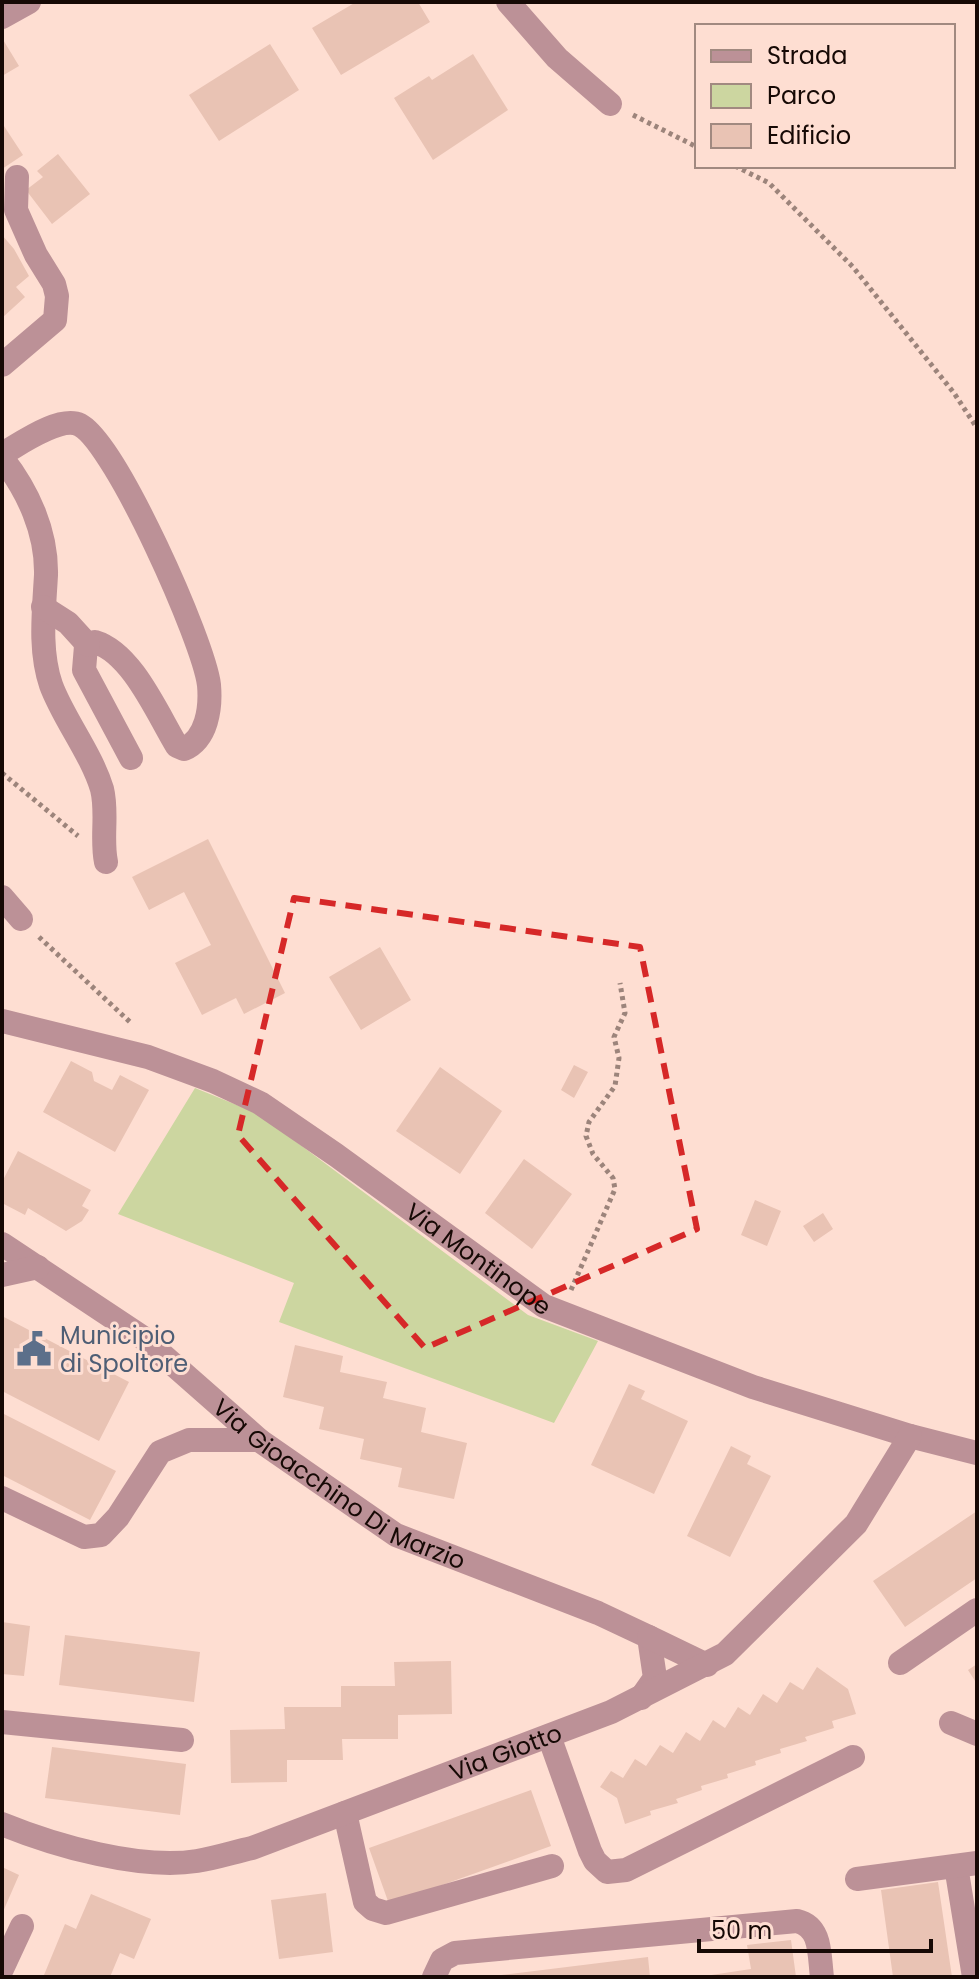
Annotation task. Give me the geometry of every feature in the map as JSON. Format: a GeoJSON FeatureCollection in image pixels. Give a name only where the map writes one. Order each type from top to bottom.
{"type":"FeatureCollection","features":[{"type":"Feature","properties":{"kind":"street"},"geometry":{"type":"LineString","coordinates":[[2,17],[29,2]]}},
{"type":"Feature","properties":{"kind":"street"},"geometry":{"type":"LineString","coordinates":[[508,2],[557,58],[610,104]]}},
{"type":"Feature","properties":{"kind":"street"},"geometry":{"type":"LineString","coordinates":[[2,365],[55,320],[57,309],[54,284],[36,255],[16,210],[17,177]]}},
{"type":"Feature","properties":{"kind":"street"},"geometry":{"type":"LineString","coordinates":[[106,862],[102,789],[51,684],[42,626],[46,572],[44,546],[37,518],[26,492],[2,456],[49,427],[70,423],[81,426],[107,456],[161,553],[184,604],[202,656],[208,681],[208,714],[192,746],[184,749],[177,746],[140,684],[109,646],[95,642],[86,646],[84,670],[131,758]]}},
{"type":"Feature","properties":{"kind":"street"},"geometry":{"type":"LineString","coordinates":[[43,607],[68,623],[88,645]]}},
{"type":"Feature","properties":{"kind":"street"},"geometry":{"type":"LineString","coordinates":[[2,897],[21,919]]}},
{"type":"Feature","properties":{"kind":"street","name":"Via Montinope"},"geometry":{"type":"LineString","coordinates":[[2,1021],[148,1057],[213,1081],[260,1103],[544,1306],[753,1387],[910,1436],[977,1453]]}},
{"type":"Feature","properties":{"kind":"street","name":"Via Gioacchino Di Marzio"},"geometry":{"type":"LineString","coordinates":[[2,1244],[142,1337],[259,1440],[396,1535],[598,1613],[707,1665]]}},
{"type":"Feature","properties":{"kind":"street"},"geometry":{"type":"LineString","coordinates":[[2,1275],[38,1267]]}},
{"type":"Feature","properties":{"kind":"street","name":"Via Giotto"},"geometry":{"type":"LineString","coordinates":[[2,1824],[38,1838],[146,1863],[196,1861],[252,1848],[641,1699],[725,1654],[856,1524],[910,1436]]}},
{"type":"Feature","properties":{"kind":"street"},"geometry":{"type":"LineString","coordinates":[[2,1498],[84,1537],[101,1535],[118,1517],[160,1452],[189,1440],[259,1440]]}},
{"type":"Feature","properties":{"kind":"street"},"geometry":{"type":"LineString","coordinates":[[900,1663],[977,1610]]}},
{"type":"Feature","properties":{"kind":"street"},"geometry":{"type":"LineString","coordinates":[[641,1699],[655,1678],[649,1637]]}},
{"type":"Feature","properties":{"kind":"street"},"geometry":{"type":"LineString","coordinates":[[2,1722],[182,1740]]}},
{"type":"Feature","properties":{"kind":"street"},"geometry":{"type":"LineString","coordinates":[[951,1723],[977,1734]]}},
{"type":"Feature","properties":{"kind":"street"},"geometry":{"type":"LineString","coordinates":[[549,1736],[590,1851],[595,1861],[607,1872],[626,1870],[853,1757]]}},
{"type":"Feature","properties":{"kind":"street"},"geometry":{"type":"LineString","coordinates":[[345,1813],[365,1902],[373,1909],[386,1913],[552,1866]]}},
{"type":"Feature","properties":{"kind":"street"},"geometry":{"type":"LineString","coordinates":[[857,1879],[966,1864],[974,1977]]}},
{"type":"Feature","properties":{"kind":"street"},"geometry":{"type":"LineString","coordinates":[[434,1977],[442,1960],[455,1953],[797,1921],[808,1925],[816,1934],[822,1977]]}},
{"type":"Feature","properties":{"kind":"street"},"geometry":{"type":"LineString","coordinates":[[2,1969],[22,1926]]}},
{"type":"Feature","properties":{"kind":"path"},"geometry":{"type":"LineString","coordinates":[[610,104],[695,146]]}},
{"type":"Feature","properties":{"kind":"path"},"geometry":{"type":"LineString","coordinates":[[739,168],[769,183],[853,267],[954,393],[977,428]]}},
{"type":"Feature","properties":{"kind":"path"},"geometry":{"type":"LineString","coordinates":[[2,773],[56,816],[106,862]]}},
{"type":"Feature","properties":{"kind":"path"},"geometry":{"type":"LineString","coordinates":[[21,919],[140,1032]]}},
{"type":"Feature","properties":{"kind":"path"},"geometry":{"type":"LineString","coordinates":[[564,1314],[574,1281],[615,1189],[613,1178],[593,1154],[586,1136],[589,1122],[615,1086],[619,1058],[614,1037],[625,1013],[620,983]]}},
{"type":"Feature","properties":{"kind":"highlighted area"},"geometry":{"type":"Polygon","coordinates":[[[294,898],[640,947],[697,1229],[425,1348],[238,1135],[294,898]]]}},
{"type":"Feature","properties":{"kind":"green space"},"geometry":{"type":"Polygon","coordinates":[[[195,1088],[259,1114],[528,1315],[598,1341],[554,1423],[279,1322],[294,1283],[118,1214],[195,1088]]]}},
{"type":"Feature","properties":{"kind":"building"},"geometry":{"type":"Polygon","coordinates":[[[356,2],[418,2],[430,22],[341,75],[312,28],[356,2]]]}},
{"type":"Feature","properties":{"kind":"building"},"geometry":{"type":"Polygon","coordinates":[[[2,38],[19,66],[2,76],[2,38]]]}},
{"type":"Feature","properties":{"kind":"building"},"geometry":{"type":"Polygon","coordinates":[[[270,44],[299,90],[219,141],[189,95],[270,44]]]}},
{"type":"Feature","properties":{"kind":"building"},"geometry":{"type":"Polygon","coordinates":[[[473,54],[508,110],[433,160],[394,98],[429,76],[432,80],[473,54]]]}},
{"type":"Feature","properties":{"kind":"building"},"geometry":{"type":"Polygon","coordinates":[[[2,123],[23,155],[2,169],[2,123]]]}},
{"type":"Feature","properties":{"kind":"building"},"geometry":{"type":"Polygon","coordinates":[[[58,154],[90,194],[52,224],[26,190],[43,177],[37,171],[58,154]]]}},
{"type":"Feature","properties":{"kind":"building"},"geometry":{"type":"Polygon","coordinates":[[[2,235],[29,276],[16,287],[25,297],[2,318],[2,235]]]}},
{"type":"Feature","properties":{"kind":"building"},"geometry":{"type":"Polygon","coordinates":[[[208,839],[285,993],[244,1014],[236,998],[202,1015],[175,963],[211,945],[184,892],[149,910],[132,877],[208,839]]]}},
{"type":"Feature","properties":{"kind":"building"},"geometry":{"type":"Polygon","coordinates":[[[380,947],[411,1000],[361,1030],[329,977],[380,947]]]}},
{"type":"Feature","properties":{"kind":"building"},"geometry":{"type":"Polygon","coordinates":[[[71,1061],[92,1072],[94,1081],[112,1090],[120,1075],[149,1090],[115,1152],[43,1112],[71,1061]]]}},
{"type":"Feature","properties":{"kind":"building"},"geometry":{"type":"Polygon","coordinates":[[[574,1065],[588,1072],[574,1098],[561,1090],[574,1065]]]}},
{"type":"Feature","properties":{"kind":"building"},"geometry":{"type":"Polygon","coordinates":[[[440,1067],[502,1111],[460,1174],[396,1131],[440,1067]]]}},
{"type":"Feature","properties":{"kind":"building"},"geometry":{"type":"Polygon","coordinates":[[[18,1151],[91,1190],[82,1206],[89,1210],[82,1221],[66,1231],[28,1208],[25,1215],[2,1203],[2,1182],[18,1151]]]}},
{"type":"Feature","properties":{"kind":"building"},"geometry":{"type":"Polygon","coordinates":[[[524,1159],[572,1194],[532,1249],[485,1213],[524,1159]]]}},
{"type":"Feature","properties":{"kind":"building"},"geometry":{"type":"Polygon","coordinates":[[[755,1200],[781,1211],[767,1246],[741,1235],[755,1200]]]}},
{"type":"Feature","properties":{"kind":"building"},"geometry":{"type":"Polygon","coordinates":[[[823,1213],[833,1229],[814,1242],[803,1226],[823,1213]]]}},
{"type":"Feature","properties":{"kind":"building","name":"Municipio di Spoltore"},"geometry":{"type":"Polygon","coordinates":[[[2,1316],[129,1382],[99,1441],[2,1391],[2,1316]]]}},
{"type":"Feature","properties":{"kind":"building"},"geometry":{"type":"Polygon","coordinates":[[[295,1345],[343,1356],[340,1372],[387,1382],[383,1398],[426,1408],[421,1432],[467,1443],[454,1499],[398,1487],[402,1468],[360,1459],[364,1439],[319,1429],[324,1407],[283,1397],[295,1345]]]}},
{"type":"Feature","properties":{"kind":"building"},"geometry":{"type":"Polygon","coordinates":[[[629,1384],[645,1391],[641,1399],[688,1421],[654,1494],[591,1465],[629,1384]]]}},
{"type":"Feature","properties":{"kind":"building"},"geometry":{"type":"Polygon","coordinates":[[[2,1413],[116,1471],[90,1520],[2,1475],[2,1413]]]}},
{"type":"Feature","properties":{"kind":"building"},"geometry":{"type":"Polygon","coordinates":[[[731,1446],[751,1456],[747,1464],[771,1476],[730,1557],[687,1536],[731,1446]]]}},
{"type":"Feature","properties":{"kind":"building"},"geometry":{"type":"Polygon","coordinates":[[[977,1511],[977,1578],[905,1627],[873,1581],[977,1511]]]}},
{"type":"Feature","properties":{"kind":"building"},"geometry":{"type":"Polygon","coordinates":[[[2,1622],[30,1626],[24,1676],[2,1674],[2,1622]]]}},
{"type":"Feature","properties":{"kind":"building"},"geometry":{"type":"Polygon","coordinates":[[[65,1635],[200,1652],[194,1702],[59,1685],[65,1635]]]}},
{"type":"Feature","properties":{"kind":"building"},"geometry":{"type":"Polygon","coordinates":[[[451,1661],[452,1714],[398,1715],[398,1739],[342,1739],[343,1760],[287,1760],[287,1782],[231,1783],[230,1730],[285,1729],[284,1707],[341,1707],[341,1686],[395,1686],[394,1662],[451,1661]]]}},
{"type":"Feature","properties":{"kind":"building"},"geometry":{"type":"Polygon","coordinates":[[[977,1664],[977,1684],[968,1670],[977,1664]]]}},
{"type":"Feature","properties":{"kind":"building"},"geometry":{"type":"Polygon","coordinates":[[[817,1667],[848,1689],[856,1714],[832,1721],[834,1728],[805,1737],[807,1741],[780,1749],[781,1753],[755,1761],[756,1765],[727,1774],[728,1778],[701,1786],[702,1790],[676,1799],[678,1803],[650,1811],[651,1815],[625,1824],[617,1798],[600,1787],[611,1771],[623,1778],[635,1759],[646,1766],[660,1745],[673,1753],[686,1732],[700,1741],[713,1720],[725,1728],[738,1707],[750,1715],[763,1694],[777,1703],[790,1682],[803,1690],[817,1667]]]}},
{"type":"Feature","properties":{"kind":"building"},"geometry":{"type":"Polygon","coordinates":[[[52,1747],[186,1764],[180,1815],[45,1798],[52,1747]]]}},
{"type":"Feature","properties":{"kind":"building"},"geometry":{"type":"Polygon","coordinates":[[[531,1790],[551,1846],[389,1904],[369,1848],[531,1790]]]}},
{"type":"Feature","properties":{"kind":"building"},"geometry":{"type":"Polygon","coordinates":[[[2,1867],[19,1875],[2,1914],[2,1867]]]}},
{"type":"Feature","properties":{"kind":"building"},"geometry":{"type":"Polygon","coordinates":[[[938,1882],[952,1977],[893,1977],[881,1890],[938,1882]]]}},
{"type":"Feature","properties":{"kind":"building"},"geometry":{"type":"Polygon","coordinates":[[[326,1893],[333,1952],[279,1959],[271,1900],[326,1893]]]}},
{"type":"Feature","properties":{"kind":"building"},"geometry":{"type":"Polygon","coordinates":[[[91,1894],[151,1919],[134,1959],[120,1953],[110,1977],[44,1975],[65,1924],[76,1929],[91,1894]]]}},
{"type":"Feature","properties":{"kind":"building"},"geometry":{"type":"Polygon","coordinates":[[[791,1940],[796,1977],[698,1977],[751,1969],[747,1945],[791,1940]]]}},
{"type":"Feature","properties":{"kind":"building"},"geometry":{"type":"Polygon","coordinates":[[[648,1957],[650,1977],[501,1977],[501,1975],[648,1957]]]}},
{"type":"Feature","properties":{"kind":"place","name":"Municipio di Spoltore"},"geometry":{"type":"Point","coordinates":[34,1349]}}]}
